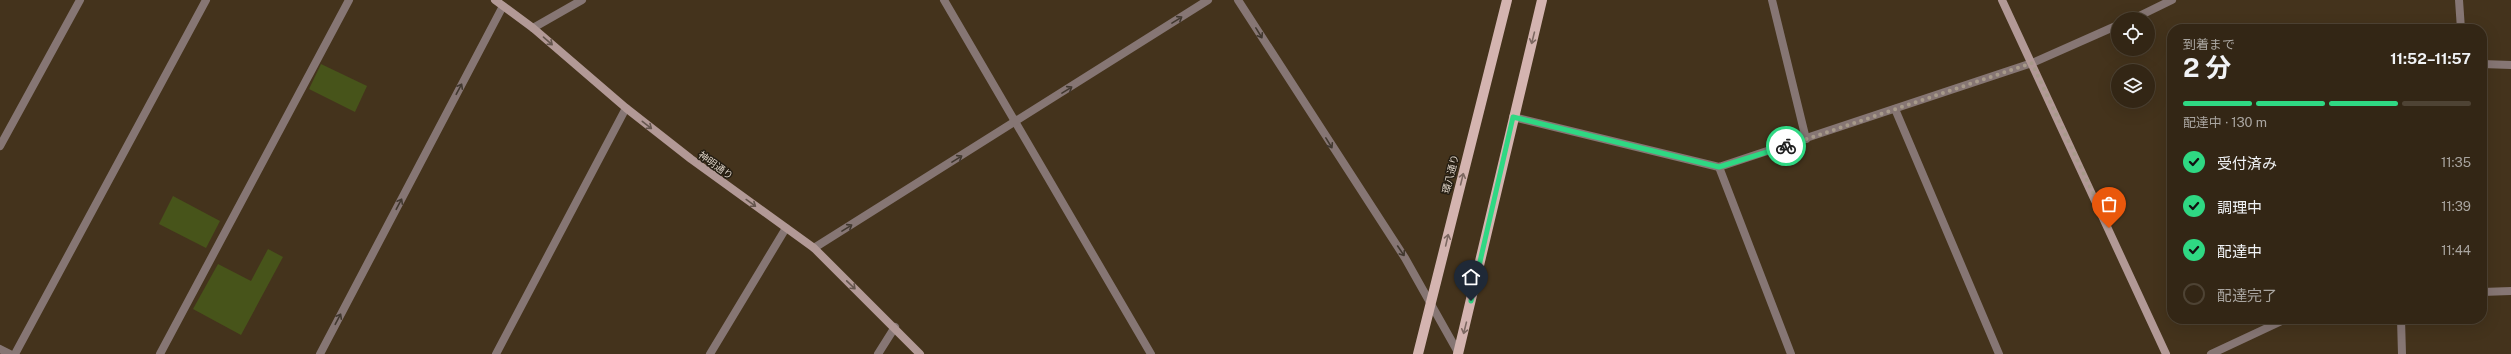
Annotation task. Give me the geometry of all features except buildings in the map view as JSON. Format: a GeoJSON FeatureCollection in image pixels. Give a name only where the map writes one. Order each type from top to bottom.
{"type":"FeatureCollection","features":[{"type":"Feature","properties":{"kind":"main road","name":"環八通り"},"geometry":{"type":"LineString","coordinates":[[1418,354],[1507,0]]}},
{"type":"Feature","properties":{"kind":"main road"},"geometry":{"type":"LineString","coordinates":[[1459,354],[1513,117],[1542,0]]}},
{"type":"Feature","properties":{"kind":"street"},"geometry":{"type":"LineString","coordinates":[[0,146],[80,0]]}},
{"type":"Feature","properties":{"kind":"street"},"geometry":{"type":"LineString","coordinates":[[15,354],[206,0]]}},
{"type":"Feature","properties":{"kind":"street"},"geometry":{"type":"LineString","coordinates":[[160,354],[349,0]]}},
{"type":"Feature","properties":{"kind":"street","name":"神明通り"},"geometry":{"type":"LineString","coordinates":[[495,0],[533,28],[626,108],[691,159],[814,248],[895,327],[920,354]]}},
{"type":"Feature","properties":{"kind":"street"},"geometry":{"type":"LineString","coordinates":[[533,28],[582,0]]}},
{"type":"Feature","properties":{"kind":"street"},"geometry":{"type":"LineString","coordinates":[[944,0],[1151,354]]}},
{"type":"Feature","properties":{"kind":"street"},"geometry":{"type":"LineString","coordinates":[[814,248],[1208,0]]}},
{"type":"Feature","properties":{"kind":"street"},"geometry":{"type":"LineString","coordinates":[[1238,0],[1337,156],[1406,258],[1430,305],[1459,354]]}},
{"type":"Feature","properties":{"kind":"street"},"geometry":{"type":"LineString","coordinates":[[1772,0],[1806,139]]}},
{"type":"Feature","properties":{"kind":"street"},"geometry":{"type":"LineString","coordinates":[[2002,0],[2166,354]]}},
{"type":"Feature","properties":{"kind":"street"},"geometry":{"type":"LineString","coordinates":[[2147,12],[2172,0]]}},
{"type":"Feature","properties":{"kind":"street"},"geometry":{"type":"LineString","coordinates":[[2459,0],[2461,24]]}},
{"type":"Feature","properties":{"kind":"street"},"geometry":{"type":"LineString","coordinates":[[320,354],[503,6]]}},
{"type":"Feature","properties":{"kind":"street"},"geometry":{"type":"LineString","coordinates":[[1513,117],[1719,167],[2032,63],[2111,29]]}},
{"type":"Feature","properties":{"kind":"street"},"geometry":{"type":"LineString","coordinates":[[2487,64],[2511,65]]}},
{"type":"Feature","properties":{"kind":"street"},"geometry":{"type":"LineString","coordinates":[[496,354],[626,108]]}},
{"type":"Feature","properties":{"kind":"street"},"geometry":{"type":"LineString","coordinates":[[1895,109],[1999,354]]}},
{"type":"Feature","properties":{"kind":"street"},"geometry":{"type":"LineString","coordinates":[[1719,167],[1791,354]]}},
{"type":"Feature","properties":{"kind":"street"},"geometry":{"type":"LineString","coordinates":[[710,354],[786,228]]}},
{"type":"Feature","properties":{"kind":"street"},"geometry":{"type":"LineString","coordinates":[[2487,292],[2511,291]]}},
{"type":"Feature","properties":{"kind":"street"},"geometry":{"type":"LineString","coordinates":[[2211,354],[2275,324]]}},
{"type":"Feature","properties":{"kind":"street"},"geometry":{"type":"LineString","coordinates":[[2401,324],[2402,354]]}},
{"type":"Feature","properties":{"kind":"street"},"geometry":{"type":"LineString","coordinates":[[878,354],[895,327]]}},
{"type":"Feature","properties":{"kind":"street"},"geometry":{"type":"LineString","coordinates":[[0,349],[10,354]]}},
{"type":"Feature","properties":{"kind":"green space"},"geometry":{"type":"Polygon","coordinates":[[[321,64],[367,86],[355,112],[309,89],[321,64]]]}},
{"type":"Feature","properties":{"kind":"green space"},"geometry":{"type":"Polygon","coordinates":[[[173,196],[220,221],[206,248],[159,224],[173,196]]]}},
{"type":"Feature","properties":{"kind":"green space"},"geometry":{"type":"Polygon","coordinates":[[[268,249],[283,257],[241,335],[193,309],[218,264],[251,281],[268,249]]]}},
{"type":"Feature","properties":{"kind":"way so far"},"geometry":{"type":"LineString","coordinates":[[1786,146],[2032,63],[2109,228]]}},
{"type":"Feature","properties":{"kind":"route"},"geometry":{"type":"LineString","coordinates":[[1471,301],[1513,117],[1719,167],[1786,146]]}}]}
